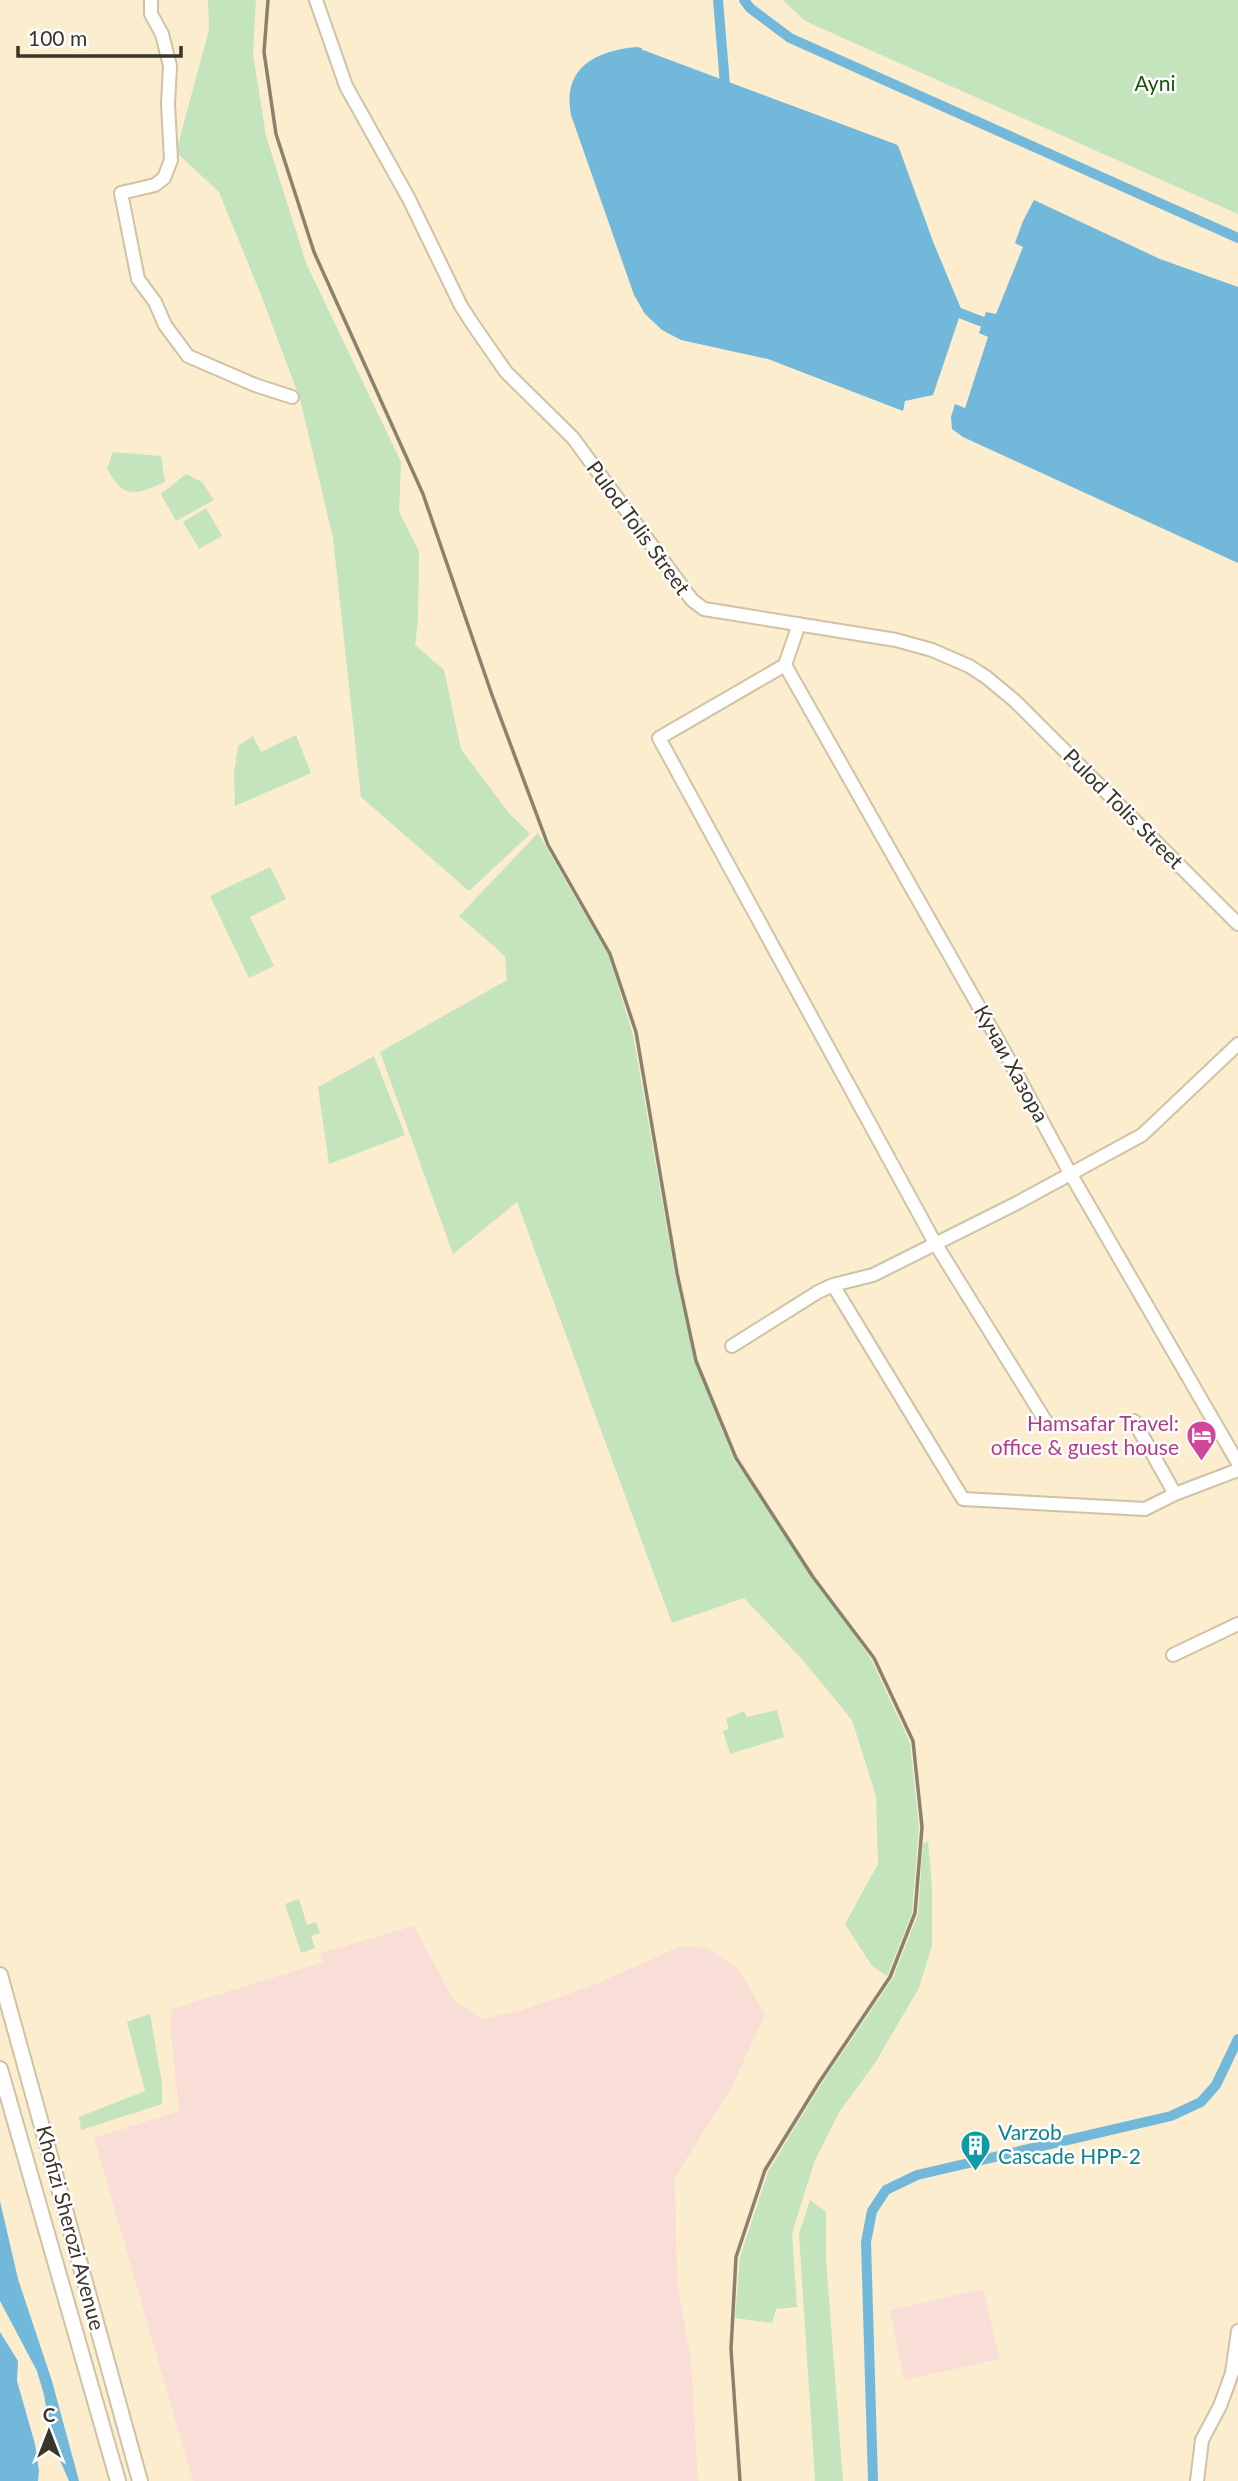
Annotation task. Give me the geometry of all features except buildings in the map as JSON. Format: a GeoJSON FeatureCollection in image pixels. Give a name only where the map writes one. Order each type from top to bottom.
{"type":"FeatureCollection","features":[{"type":"Feature","properties":{"kind":"main road","name":"Khofizi Sherozi Avenue"},"geometry":{"type":"LineString","coordinates":[[0,1975],[140,2481]]}},
{"type":"Feature","properties":{"kind":"main road","name":"Khofizi Sherozi Avenue"},"geometry":{"type":"LineString","coordinates":[[0,2069],[118,2481]]}},
{"type":"Feature","properties":{"kind":"street"},"geometry":{"type":"LineString","coordinates":[[150,0],[151,14],[162,34],[170,66],[168,104],[171,160],[163,178],[155,185],[121,193],[138,279],[155,302],[165,325],[188,356],[292,397]]}},
{"type":"Feature","properties":{"kind":"street","name":"Pulod Tolis Street"},"geometry":{"type":"LineString","coordinates":[[316,0],[346,86],[409,199],[461,306],[506,372],[573,439],[692,600],[704,609],[896,640],[969,666],[986,677],[1061,746],[1238,924]]}},
{"type":"Feature","properties":{"kind":"street"},"geometry":{"type":"LineString","coordinates":[[799,624],[785,665],[659,738],[936,1243],[1048,1426]]}},
{"type":"Feature","properties":{"kind":"street","name":"Кучаи Хазора"},"geometry":{"type":"LineString","coordinates":[[785,665],[1002,1046],[1070,1173],[1238,1463]]}},
{"type":"Feature","properties":{"kind":"street"},"geometry":{"type":"LineString","coordinates":[[732,1346],[809,1297],[833,1285],[873,1275],[1142,1135],[1238,1044]]}},
{"type":"Feature","properties":{"kind":"street"},"geometry":{"type":"LineString","coordinates":[[833,1285],[963,1499],[1145,1509],[1175,1494],[1238,1470]]}},
{"type":"Feature","properties":{"kind":"street"},"geometry":{"type":"LineString","coordinates":[[1134,1421],[1175,1494]]}},
{"type":"Feature","properties":{"kind":"street"},"geometry":{"type":"LineString","coordinates":[[1172,1656],[1238,1624]]}},
{"type":"Feature","properties":{"kind":"street"},"geometry":{"type":"LineString","coordinates":[[1197,2481],[1202,2440],[1220,2406],[1232,2373],[1238,2331]]}},
{"type":"Feature","properties":{"kind":"shaded area"},"geometry":{"type":"Polygon","coordinates":[[[414,1926],[454,2001],[483,2019],[522,2010],[594,1985],[681,1946],[707,1948],[738,1969],[765,2015],[731,2088],[675,2177],[677,2281],[691,2361],[698,2481],[193,2481],[94,2138],[179,2111],[170,2024],[172,2009],[323,1962],[320,1953],[414,1926]]]}},
{"type":"Feature","properties":{"kind":"shaded area"},"geometry":{"type":"Polygon","coordinates":[[[983,2289],[1000,2359],[904,2380],[890,2310],[983,2289]]]}},
{"type":"Feature","properties":{"kind":"green space"},"geometry":{"type":"Polygon","coordinates":[[[208,0],[256,0],[253,54],[266,136],[306,263],[401,462],[399,512],[419,551],[415,645],[444,670],[461,749],[509,813],[530,834],[469,891],[361,797],[333,538],[300,399],[219,192],[176,152],[209,30],[208,0]]]}},
{"type":"Feature","properties":{"kind":"green space","name":"Ayni"},"geometry":{"type":"Polygon","coordinates":[[[783,0],[1238,0],[1238,214],[805,21],[783,0]]]}},
{"type":"Feature","properties":{"kind":"green space"},"geometry":{"type":"Polygon","coordinates":[[[113,452],[161,456],[165,482],[138,492],[124,490],[107,468],[113,452]]]}},
{"type":"Feature","properties":{"kind":"green space"},"geometry":{"type":"Polygon","coordinates":[[[186,474],[202,482],[214,500],[176,521],[161,494],[186,474]]]}},
{"type":"Feature","properties":{"kind":"green space"},"geometry":{"type":"Polygon","coordinates":[[[206,508],[222,536],[199,549],[183,522],[206,508]]]}},
{"type":"Feature","properties":{"kind":"green space"},"geometry":{"type":"Polygon","coordinates":[[[296,735],[311,773],[235,806],[234,774],[238,746],[253,736],[261,752],[296,735]]]}},
{"type":"Feature","properties":{"kind":"green space"},"geometry":{"type":"Polygon","coordinates":[[[538,833],[609,956],[633,1035],[675,1274],[695,1363],[734,1460],[871,1659],[910,1743],[919,1828],[912,1913],[887,1976],[872,1966],[845,1924],[878,1864],[876,1796],[852,1720],[801,1658],[744,1598],[672,1623],[517,1202],[453,1254],[380,1052],[507,980],[505,956],[459,916],[538,833]]]}},
{"type":"Feature","properties":{"kind":"green space"},"geometry":{"type":"Polygon","coordinates":[[[270,867],[286,899],[250,917],[274,966],[249,978],[210,896],[270,867]]]}},
{"type":"Feature","properties":{"kind":"green space"},"geometry":{"type":"Polygon","coordinates":[[[374,1056],[405,1135],[329,1164],[318,1087],[374,1056]]]}},
{"type":"Feature","properties":{"kind":"green space"},"geometry":{"type":"Polygon","coordinates":[[[777,1710],[784,1737],[730,1754],[723,1731],[729,1729],[726,1719],[744,1711],[747,1717],[777,1710]]]}},
{"type":"Feature","properties":{"kind":"green space"},"geometry":{"type":"Polygon","coordinates":[[[928,1841],[932,1886],[932,1945],[919,1988],[875,2063],[840,2111],[815,2160],[792,2233],[797,2307],[776,2309],[772,2323],[735,2318],[740,2257],[768,2172],[820,2086],[893,1978],[918,1914],[923,1844],[928,1841]]]}},
{"type":"Feature","properties":{"kind":"green space"},"geometry":{"type":"Polygon","coordinates":[[[299,1899],[307,1925],[316,1922],[320,1933],[311,1936],[315,1948],[301,1953],[285,1904],[299,1899]]]}},
{"type":"Feature","properties":{"kind":"green space"},"geometry":{"type":"Polygon","coordinates":[[[150,2014],[162,2083],[162,2104],[81,2130],[79,2117],[145,2091],[127,2022],[150,2014]]]}},
{"type":"Feature","properties":{"kind":"green space"},"geometry":{"type":"Polygon","coordinates":[[[810,2200],[826,2212],[826,2260],[843,2481],[815,2481],[799,2234],[810,2200]]]}},
{"type":"Feature","properties":{"kind":"water"},"geometry":{"type":"Polygon","coordinates":[[[642,48],[641,57],[892,152],[954,316],[959,318],[933,395],[905,401],[903,411],[768,359],[681,340],[662,330],[645,314],[634,295],[571,115],[570,99],[572,85],[585,65],[607,53],[642,48]]]}},
{"type":"Feature","properties":{"kind":"water"},"geometry":{"type":"Polygon","coordinates":[[[1034,200],[1160,259],[1238,287],[1238,563],[963,437],[952,429],[951,417],[955,404],[965,408],[988,337],[979,333],[986,312],[996,314],[1023,247],[1015,243],[1034,200]]]}},
{"type":"Feature","properties":{"kind":"water"},"geometry":{"type":"Polygon","coordinates":[[[0,2201],[18,2279],[52,2381],[79,2481],[69,2481],[52,2442],[37,2371],[0,2301],[0,2201]]]}},
{"type":"Feature","properties":{"kind":"water"},"geometry":{"type":"Polygon","coordinates":[[[0,2332],[18,2361],[17,2381],[35,2444],[38,2481],[0,2481],[0,2332]]]}},
{"type":"Feature","properties":{"kind":"waterway"},"geometry":{"type":"LineString","coordinates":[[718,0],[725,85]]}},
{"type":"Feature","properties":{"kind":"waterway"},"geometry":{"type":"LineString","coordinates":[[744,0],[750,8],[790,38],[1238,238]]}},
{"type":"Feature","properties":{"kind":"waterway"},"geometry":{"type":"LineString","coordinates":[[628,57],[642,55],[894,149],[957,312],[983,322]]}},
{"type":"Feature","properties":{"kind":"waterway"},"geometry":{"type":"LineString","coordinates":[[873,2481],[866,2242],[872,2211],[886,2190],[917,2175],[1171,2116],[1201,2102],[1216,2085],[1238,2039]]}},
{"type":"Feature","properties":{"kind":"railway"},"geometry":{"type":"LineString","coordinates":[[268,0],[264,52],[276,134],[314,252],[423,494],[492,695],[548,845],[610,954],[636,1032],[677,1273],[696,1361],[736,1458],[813,1577],[874,1658],[913,1741],[922,1827],[915,1913],[890,1977],[818,2084],[765,2170],[736,2257],[731,2349],[740,2481]]}},
{"type":"Feature","properties":{"kind":"place","name":"Hamsafar Travel: office & guest house"},"geometry":{"type":"Point","coordinates":[1202,1463]}},
{"type":"Feature","properties":{"kind":"place","name":"Varzob Cascade HPP-2"},"geometry":{"type":"Point","coordinates":[975,2172]}}]}
